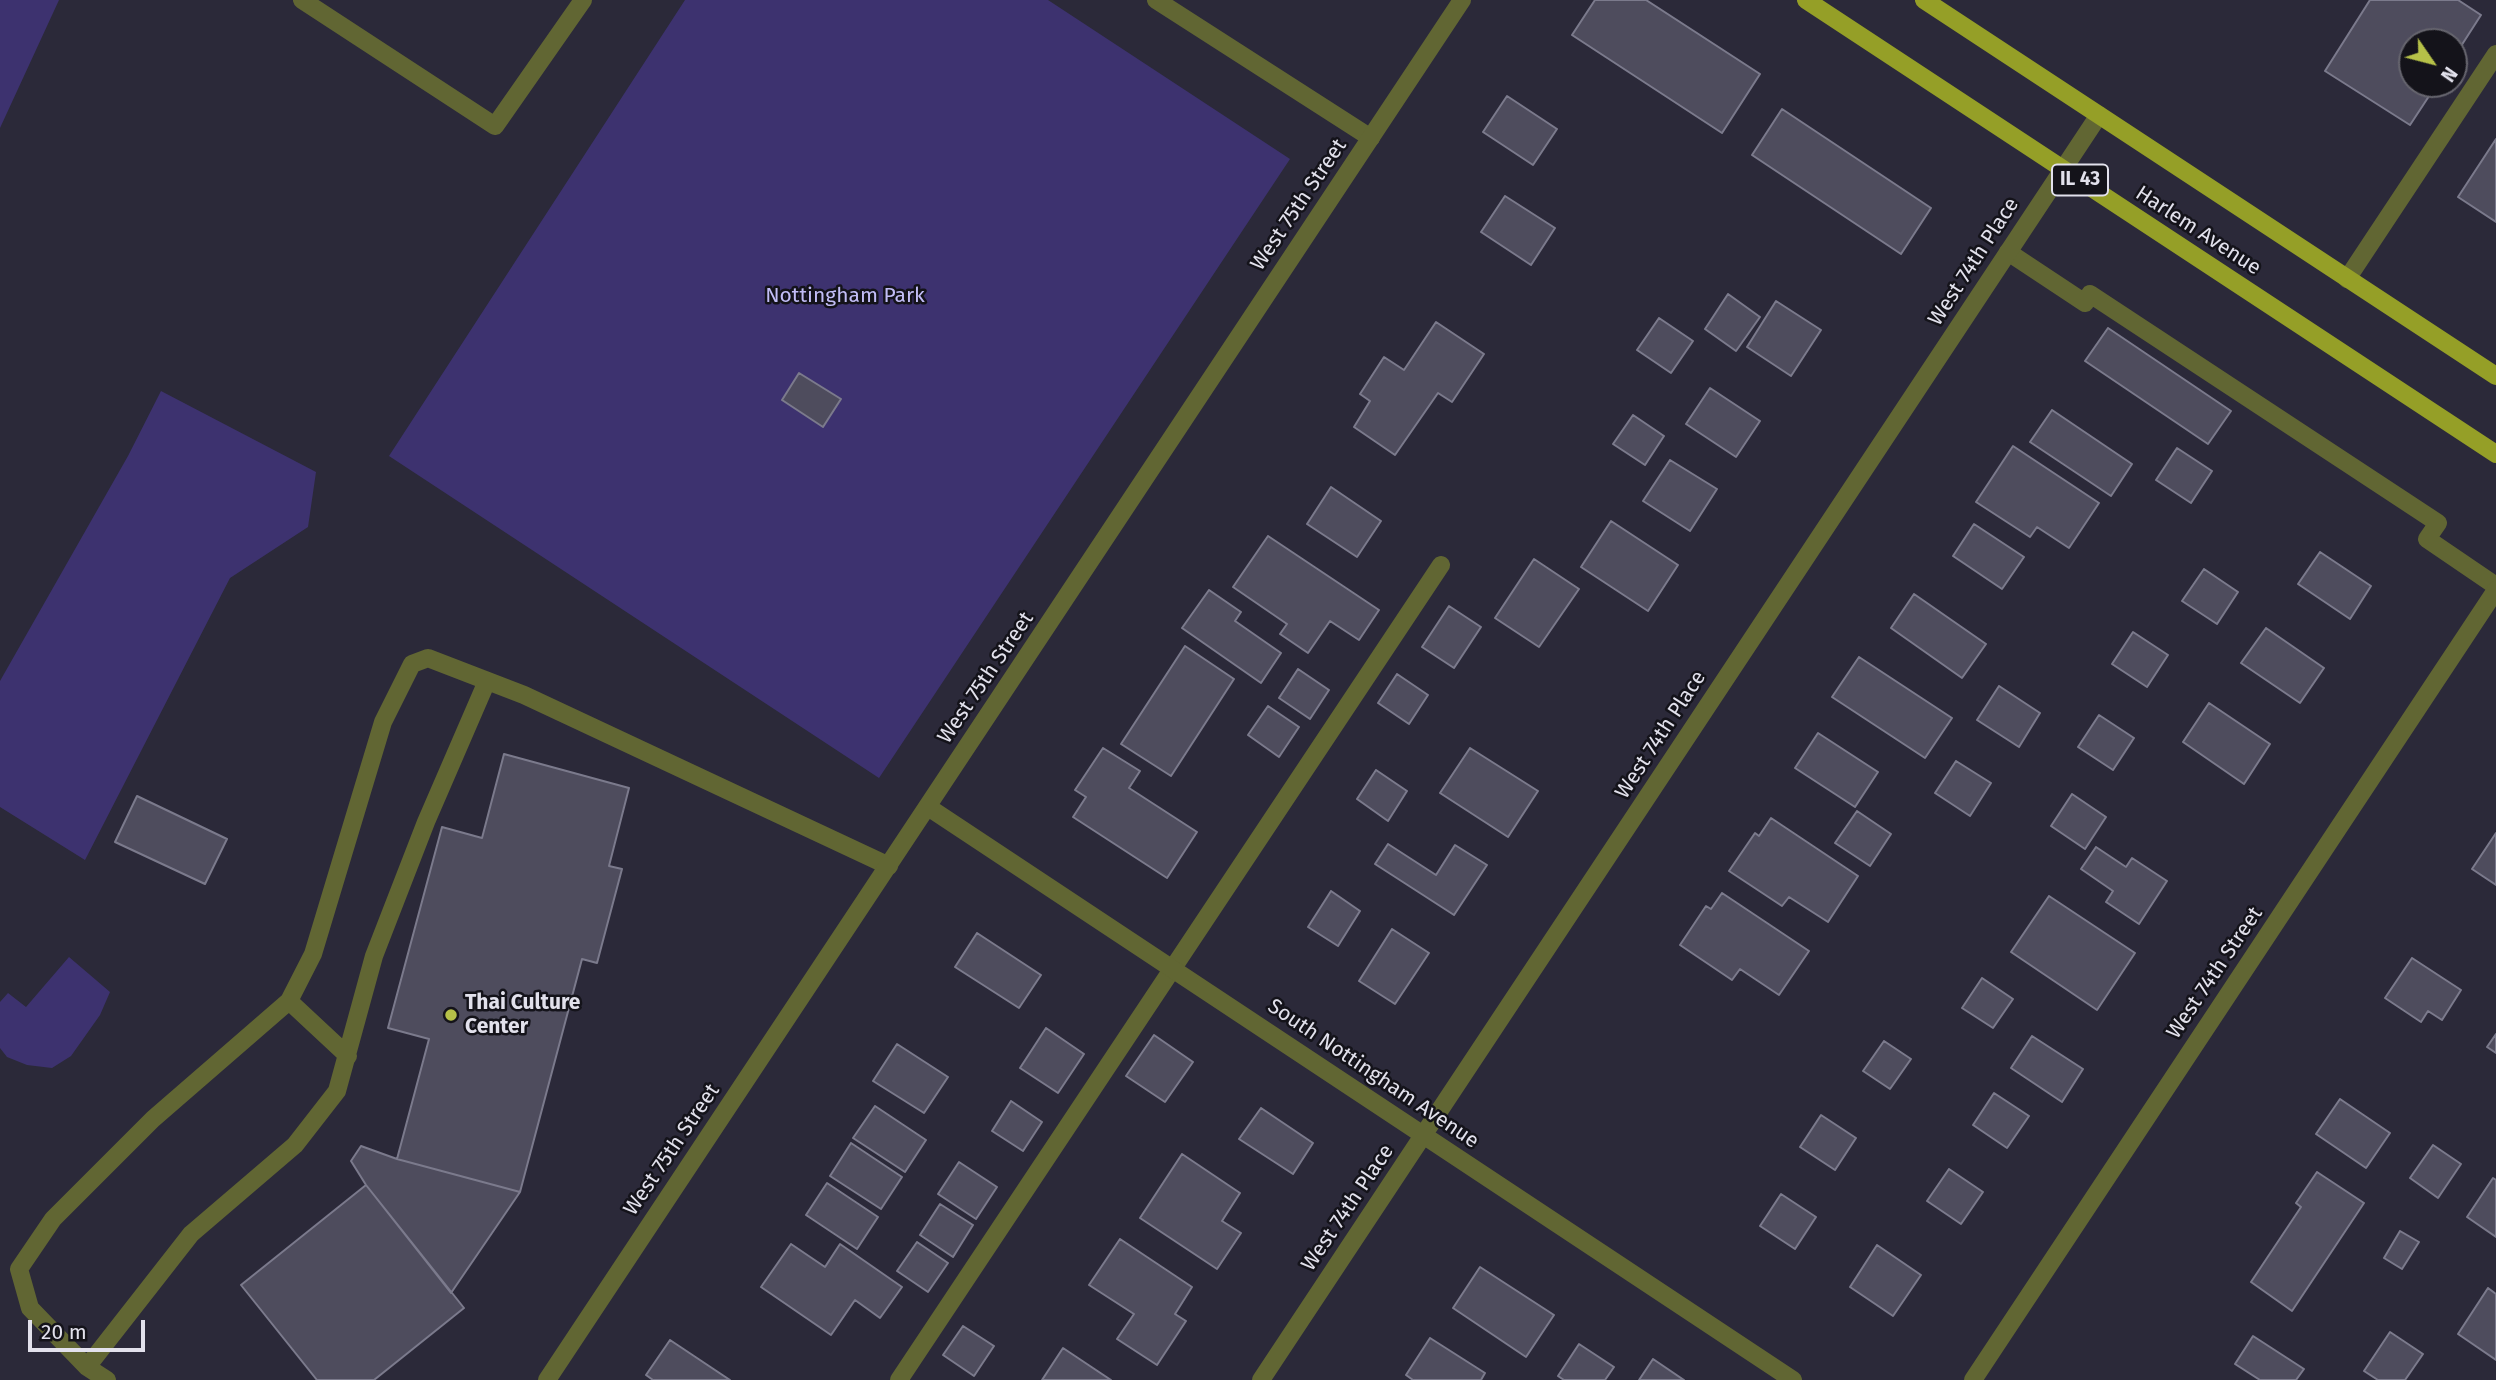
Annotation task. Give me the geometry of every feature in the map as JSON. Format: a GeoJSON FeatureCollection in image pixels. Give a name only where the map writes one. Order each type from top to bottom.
{"type":"FeatureCollection","features":[{"type":"Feature","properties":{"kind":"main road","name":"Harlem Avenue"},"geometry":{"type":"LineString","coordinates":[[1806,0],[2496,454]]}},
{"type":"Feature","properties":{"kind":"main road","name":"Harlem Avenue"},"geometry":{"type":"LineString","coordinates":[[1924,0],[2496,376]]}},
{"type":"Feature","properties":{"kind":"street"},"geometry":{"type":"LineString","coordinates":[[302,0],[495,126],[583,0]]}},
{"type":"Feature","properties":{"kind":"street"},"geometry":{"type":"LineString","coordinates":[[1156,0],[1182,7],[1371,138]]}},
{"type":"Feature","properties":{"kind":"street","name":"West 75th Street"},"geometry":{"type":"LineString","coordinates":[[547,1380],[1462,0]]}},
{"type":"Feature","properties":{"kind":"street"},"geometry":{"type":"LineString","coordinates":[[2347,279],[2496,54]]}},
{"type":"Feature","properties":{"kind":"street","name":"West 74th Place"},"geometry":{"type":"LineString","coordinates":[[1261,1380],[2099,115]]}},
{"type":"Feature","properties":{"kind":"street"},"geometry":{"type":"LineString","coordinates":[[2008,252],[2085,303],[2090,294],[2438,523],[2427,539],[2496,588]]}},
{"type":"Feature","properties":{"kind":"street"},"geometry":{"type":"LineString","coordinates":[[900,1380],[1441,565]]}},
{"type":"Feature","properties":{"kind":"street","name":"West 74th Street"},"geometry":{"type":"LineString","coordinates":[[1973,1380],[2496,588]]}},
{"type":"Feature","properties":{"kind":"street"},"geometry":{"type":"LineString","coordinates":[[107,1380],[87,1367],[30,1308],[19,1269],[53,1219],[153,1119],[289,1000],[313,954],[383,722],[412,664],[428,658],[524,695],[889,866]]}},
{"type":"Feature","properties":{"kind":"street"},"geometry":{"type":"LineString","coordinates":[[87,1367],[191,1234],[295,1144],[337,1091],[374,956],[426,822],[487,681]]}},
{"type":"Feature","properties":{"kind":"street","name":"South Nottingham Avenue"},"geometry":{"type":"LineString","coordinates":[[928,807],[1793,1380]]}},
{"type":"Feature","properties":{"kind":"street"},"geometry":{"type":"LineString","coordinates":[[289,1000],[348,1056]]}},
{"type":"Feature","properties":{"kind":"green space"},"geometry":{"type":"Polygon","coordinates":[[[0,0],[59,0],[0,128],[0,0]]]}},
{"type":"Feature","properties":{"kind":"green space","name":"Nottingham Park"},"geometry":{"type":"Polygon","coordinates":[[[685,0],[1048,0],[1290,159],[879,778],[389,456],[685,0]]]}},
{"type":"Feature","properties":{"kind":"green space"},"geometry":{"type":"Polygon","coordinates":[[[161,391],[316,472],[308,527],[230,578],[85,860],[0,807],[0,681],[128,456],[161,391]]]}},
{"type":"Feature","properties":{"kind":"green space"},"geometry":{"type":"Polygon","coordinates":[[[69,957],[110,992],[100,1015],[71,1056],[52,1068],[27,1065],[7,1057],[0,1048],[0,1002],[8,993],[26,1007],[69,957]]]}},
{"type":"Feature","properties":{"kind":"building"},"geometry":{"type":"Polygon","coordinates":[[[1595,0],[1646,0],[1760,74],[1722,133],[1572,35],[1595,0]]]}},
{"type":"Feature","properties":{"kind":"building"},"geometry":{"type":"Polygon","coordinates":[[[2370,0],[2458,0],[2481,15],[2468,35],[2468,28],[2398,28],[2398,98],[2428,98],[2410,125],[2325,71],[2370,0]]]}},
{"type":"Feature","properties":{"kind":"building"},"geometry":{"type":"Polygon","coordinates":[[[1507,96],[1557,129],[1533,165],[1483,132],[1507,96]]]}},
{"type":"Feature","properties":{"kind":"building"},"geometry":{"type":"Polygon","coordinates":[[[1782,109],[1931,208],[1901,254],[1752,155],[1782,109]]]}},
{"type":"Feature","properties":{"kind":"building"},"geometry":{"type":"Polygon","coordinates":[[[2496,139],[2496,222],[2458,197],[2496,139]]]}},
{"type":"Feature","properties":{"kind":"building"},"geometry":{"type":"Polygon","coordinates":[[[1505,196],[1555,228],[1531,265],[1481,232],[1505,196]]]}},
{"type":"Feature","properties":{"kind":"building"},"geometry":{"type":"Polygon","coordinates":[[[1728,294],[1760,317],[1736,351],[1705,329],[1728,294]]]}},
{"type":"Feature","properties":{"kind":"building"},"geometry":{"type":"Polygon","coordinates":[[[1776,301],[1821,330],[1791,376],[1747,347],[1776,301]]]}},
{"type":"Feature","properties":{"kind":"building"},"geometry":{"type":"Polygon","coordinates":[[[1659,318],[1693,341],[1671,373],[1637,350],[1659,318]]]}},
{"type":"Feature","properties":{"kind":"building"},"geometry":{"type":"Polygon","coordinates":[[[1436,322],[1484,354],[1452,402],[1438,393],[1395,455],[1354,427],[1370,401],[1360,394],[1384,357],[1404,370],[1436,322]]]}},
{"type":"Feature","properties":{"kind":"building"},"geometry":{"type":"Polygon","coordinates":[[[2108,328],[2231,411],[2208,444],[2085,361],[2108,328]]]}},
{"type":"Feature","properties":{"kind":"building"},"geometry":{"type":"Polygon","coordinates":[[[799,373],[841,399],[823,427],[782,400],[799,373]]]}},
{"type":"Feature","properties":{"kind":"building"},"geometry":{"type":"Polygon","coordinates":[[[1710,388],[1760,421],[1736,457],[1686,424],[1710,388]]]}},
{"type":"Feature","properties":{"kind":"building"},"geometry":{"type":"Polygon","coordinates":[[[2052,410],[2132,464],[2111,496],[2030,442],[2052,410]]]}},
{"type":"Feature","properties":{"kind":"building"},"geometry":{"type":"Polygon","coordinates":[[[1633,415],[1664,436],[1645,465],[1613,444],[1633,415]]]}},
{"type":"Feature","properties":{"kind":"building"},"geometry":{"type":"Polygon","coordinates":[[[2013,446],[2099,503],[2069,548],[2037,527],[2030,537],[1976,502],[2013,446]]]}},
{"type":"Feature","properties":{"kind":"building"},"geometry":{"type":"Polygon","coordinates":[[[2177,448],[2212,471],[2191,503],[2156,480],[2177,448]]]}},
{"type":"Feature","properties":{"kind":"building"},"geometry":{"type":"Polygon","coordinates":[[[1670,460],[1717,489],[1690,531],[1643,501],[1670,460]]]}},
{"type":"Feature","properties":{"kind":"building"},"geometry":{"type":"Polygon","coordinates":[[[1331,487],[1381,521],[1357,557],[1307,524],[1331,487]]]}},
{"type":"Feature","properties":{"kind":"building"},"geometry":{"type":"Polygon","coordinates":[[[1611,521],[1678,565],[1648,611],[1581,567],[1611,521]]]}},
{"type":"Feature","properties":{"kind":"building"},"geometry":{"type":"Polygon","coordinates":[[[1974,524],[2024,557],[2002,589],[1953,556],[1974,524]]]}},
{"type":"Feature","properties":{"kind":"building"},"geometry":{"type":"Polygon","coordinates":[[[1268,536],[1379,610],[1359,640],[1330,621],[1308,653],[1280,634],[1287,624],[1233,587],[1268,536]]]}},
{"type":"Feature","properties":{"kind":"building"},"geometry":{"type":"Polygon","coordinates":[[[2320,552],[2371,586],[2350,619],[2298,584],[2320,552]]]}},
{"type":"Feature","properties":{"kind":"building"},"geometry":{"type":"Polygon","coordinates":[[[1534,559],[1579,589],[1539,647],[1495,618],[1534,559]]]}},
{"type":"Feature","properties":{"kind":"building"},"geometry":{"type":"Polygon","coordinates":[[[2204,569],[2238,592],[2217,624],[2182,601],[2204,569]]]}},
{"type":"Feature","properties":{"kind":"building"},"geometry":{"type":"Polygon","coordinates":[[[1209,590],[1241,612],[1235,621],[1281,653],[1261,683],[1182,628],[1209,590]]]}},
{"type":"Feature","properties":{"kind":"building"},"geometry":{"type":"Polygon","coordinates":[[[1914,594],[1986,644],[1962,678],[1891,628],[1914,594]]]}},
{"type":"Feature","properties":{"kind":"building"},"geometry":{"type":"Polygon","coordinates":[[[1449,606],[1481,627],[1454,668],[1422,647],[1449,606]]]}},
{"type":"Feature","properties":{"kind":"building"},"geometry":{"type":"Polygon","coordinates":[[[2266,628],[2324,668],[2300,703],[2241,663],[2266,628]]]}},
{"type":"Feature","properties":{"kind":"building"},"geometry":{"type":"Polygon","coordinates":[[[2133,632],[2168,655],[2147,687],[2112,664],[2133,632]]]}},
{"type":"Feature","properties":{"kind":"building"},"geometry":{"type":"Polygon","coordinates":[[[1185,646],[1234,679],[1171,776],[1121,744],[1185,646]]]}},
{"type":"Feature","properties":{"kind":"building"},"geometry":{"type":"Polygon","coordinates":[[[1859,657],[1952,718],[1925,758],[1832,697],[1859,657]]]}},
{"type":"Feature","properties":{"kind":"building"},"geometry":{"type":"Polygon","coordinates":[[[1298,669],[1329,690],[1310,719],[1279,698],[1298,669]]]}},
{"type":"Feature","properties":{"kind":"building"},"geometry":{"type":"Polygon","coordinates":[[[1397,674],[1428,695],[1409,724],[1378,703],[1397,674]]]}},
{"type":"Feature","properties":{"kind":"building"},"geometry":{"type":"Polygon","coordinates":[[[1999,686],[2040,713],[2019,747],[1977,720],[1999,686]]]}},
{"type":"Feature","properties":{"kind":"building"},"geometry":{"type":"Polygon","coordinates":[[[2209,703],[2270,744],[2244,784],[2183,742],[2209,703]]]}},
{"type":"Feature","properties":{"kind":"building"},"geometry":{"type":"Polygon","coordinates":[[[1268,706],[1299,727],[1279,757],[1248,735],[1268,706]]]}},
{"type":"Feature","properties":{"kind":"building"},"geometry":{"type":"Polygon","coordinates":[[[2099,715],[2134,738],[2113,770],[2078,747],[2099,715]]]}},
{"type":"Feature","properties":{"kind":"building"},"geometry":{"type":"Polygon","coordinates":[[[1818,733],[1878,772],[1855,807],[1795,768],[1818,733]]]}},
{"type":"Feature","properties":{"kind":"building"},"geometry":{"type":"Polygon","coordinates":[[[1103,748],[1140,771],[1129,788],[1197,832],[1167,878],[1073,817],[1086,797],[1075,790],[1103,748]]]}},
{"type":"Feature","properties":{"kind":"building"},"geometry":{"type":"Polygon","coordinates":[[[1470,748],[1538,791],[1508,837],[1440,793],[1470,748]]]}},
{"type":"Feature","properties":{"kind":"building"},"geometry":{"type":"Polygon","coordinates":[[[504,754],[629,788],[609,866],[622,869],[597,963],[582,959],[520,1192],[397,1159],[429,1039],[388,1028],[442,827],[482,838],[504,754]]]}},
{"type":"Feature","properties":{"kind":"building"},"geometry":{"type":"Polygon","coordinates":[[[1956,761],[1991,783],[1970,816],[1935,793],[1956,761]]]}},
{"type":"Feature","properties":{"kind":"building"},"geometry":{"type":"Polygon","coordinates":[[[1376,770],[1407,791],[1388,821],[1357,799],[1376,770]]]}},
{"type":"Feature","properties":{"kind":"building"},"geometry":{"type":"Polygon","coordinates":[[[2072,794],[2106,817],[2085,849],[2051,826],[2072,794]]]}},
{"type":"Feature","properties":{"kind":"building"},"geometry":{"type":"Polygon","coordinates":[[[137,796],[227,839],[205,884],[115,842],[137,796]]]}},
{"type":"Feature","properties":{"kind":"building"},"geometry":{"type":"Polygon","coordinates":[[[1857,811],[1891,834],[1870,866],[1835,843],[1857,811]]]}},
{"type":"Feature","properties":{"kind":"building"},"geometry":{"type":"Polygon","coordinates":[[[1771,818],[1858,876],[1828,922],[1789,897],[1782,906],[1729,871],[1755,833],[1759,836],[1771,818]]]}},
{"type":"Feature","properties":{"kind":"building"},"geometry":{"type":"Polygon","coordinates":[[[2496,833],[2496,885],[2472,869],[2496,833]]]}},
{"type":"Feature","properties":{"kind":"building"},"geometry":{"type":"Polygon","coordinates":[[[1388,844],[1436,875],[1455,845],[1487,865],[1454,915],[1375,864],[1388,844]]]}},
{"type":"Feature","properties":{"kind":"building"},"geometry":{"type":"Polygon","coordinates":[[[2096,847],[2126,867],[2132,858],[2167,881],[2139,924],[2106,902],[2113,891],[2081,869],[2096,847]]]}},
{"type":"Feature","properties":{"kind":"building"},"geometry":{"type":"Polygon","coordinates":[[[1331,891],[1360,911],[1338,946],[1308,927],[1331,891]]]}},
{"type":"Feature","properties":{"kind":"building"},"geometry":{"type":"Polygon","coordinates":[[[1722,893],[1809,951],[1779,995],[1740,969],[1732,980],[1680,945],[1706,906],[1711,909],[1722,893]]]}},
{"type":"Feature","properties":{"kind":"building"},"geometry":{"type":"Polygon","coordinates":[[[2049,896],[2135,953],[2097,1010],[2011,952],[2049,896]]]}},
{"type":"Feature","properties":{"kind":"building"},"geometry":{"type":"Polygon","coordinates":[[[1392,929],[1429,953],[1395,1004],[1359,981],[1392,929]]]}},
{"type":"Feature","properties":{"kind":"building"},"geometry":{"type":"Polygon","coordinates":[[[977,933],[1041,975],[1019,1008],[955,967],[977,933]]]}},
{"type":"Feature","properties":{"kind":"building"},"geometry":{"type":"Polygon","coordinates":[[[2412,958],[2461,990],[2442,1020],[2428,1011],[2421,1022],[2385,998],[2412,958]]]}},
{"type":"Feature","properties":{"kind":"building"},"geometry":{"type":"Polygon","coordinates":[[[1982,978],[2013,999],[1993,1028],[1962,1008],[1982,978]]]}},
{"type":"Feature","properties":{"kind":"building"},"geometry":{"type":"Polygon","coordinates":[[[1046,1028],[1084,1054],[1058,1093],[1020,1068],[1046,1028]]]}},
{"type":"Feature","properties":{"kind":"building"},"geometry":{"type":"Polygon","coordinates":[[[2496,1034],[2496,1053],[2487,1047],[2496,1034]]]}},
{"type":"Feature","properties":{"kind":"building"},"geometry":{"type":"Polygon","coordinates":[[[1154,1035],[1193,1062],[1165,1102],[1126,1076],[1154,1035]]]}},
{"type":"Feature","properties":{"kind":"building"},"geometry":{"type":"Polygon","coordinates":[[[2032,1036],[2083,1069],[2062,1102],[2011,1068],[2032,1036]]]}},
{"type":"Feature","properties":{"kind":"building"},"geometry":{"type":"Polygon","coordinates":[[[1884,1041],[1911,1059],[1890,1089],[1863,1071],[1884,1041]]]}},
{"type":"Feature","properties":{"kind":"building"},"geometry":{"type":"Polygon","coordinates":[[[897,1044],[948,1077],[924,1113],[873,1081],[897,1044]]]}},
{"type":"Feature","properties":{"kind":"building"},"geometry":{"type":"Polygon","coordinates":[[[1994,1093],[2029,1116],[2007,1148],[1973,1125],[1994,1093]]]}},
{"type":"Feature","properties":{"kind":"building"},"geometry":{"type":"Polygon","coordinates":[[[2340,1099],[2390,1133],[2366,1168],[2316,1134],[2340,1099]]]}},
{"type":"Feature","properties":{"kind":"building"},"geometry":{"type":"Polygon","coordinates":[[[1011,1101],[1042,1122],[1023,1151],[992,1131],[1011,1101]]]}},
{"type":"Feature","properties":{"kind":"building"},"geometry":{"type":"Polygon","coordinates":[[[875,1106],[926,1140],[905,1172],[853,1138],[875,1106]]]}},
{"type":"Feature","properties":{"kind":"building"},"geometry":{"type":"Polygon","coordinates":[[[1261,1108],[1313,1143],[1293,1174],[1239,1139],[1261,1108]]]}},
{"type":"Feature","properties":{"kind":"building"},"geometry":{"type":"Polygon","coordinates":[[[1821,1115],[1856,1138],[1835,1170],[1800,1147],[1821,1115]]]}},
{"type":"Feature","properties":{"kind":"building"},"geometry":{"type":"Polygon","coordinates":[[[851,1143],[902,1177],[881,1209],[830,1176],[851,1143]]]}},
{"type":"Feature","properties":{"kind":"building"},"geometry":{"type":"Polygon","coordinates":[[[2433,1145],[2461,1164],[2438,1198],[2410,1178],[2433,1145]]]}},
{"type":"Feature","properties":{"kind":"building"},"geometry":{"type":"Polygon","coordinates":[[[361,1146],[397,1159],[520,1192],[451,1293],[366,1185],[351,1161],[361,1146]]]}},
{"type":"Feature","properties":{"kind":"building"},"geometry":{"type":"Polygon","coordinates":[[[1182,1154],[1240,1193],[1222,1221],[1241,1233],[1217,1269],[1140,1218],[1182,1154]]]}},
{"type":"Feature","properties":{"kind":"building"},"geometry":{"type":"Polygon","coordinates":[[[959,1162],[997,1187],[976,1219],[938,1194],[959,1162]]]}},
{"type":"Feature","properties":{"kind":"building"},"geometry":{"type":"Polygon","coordinates":[[[1949,1169],[1983,1192],[1961,1224],[1927,1201],[1949,1169]]]}},
{"type":"Feature","properties":{"kind":"building"},"geometry":{"type":"Polygon","coordinates":[[[2317,1172],[2364,1203],[2292,1311],[2251,1282],[2301,1207],[2296,1203],[2317,1172]]]}},
{"type":"Feature","properties":{"kind":"building"},"geometry":{"type":"Polygon","coordinates":[[[2493,1178],[2496,1180],[2496,1237],[2467,1217],[2493,1178]]]}},
{"type":"Feature","properties":{"kind":"building"},"geometry":{"type":"Polygon","coordinates":[[[827,1183],[878,1217],[857,1249],[806,1215],[827,1183]]]}},
{"type":"Feature","properties":{"kind":"building"},"geometry":{"type":"Polygon","coordinates":[[[366,1185],[464,1308],[374,1380],[317,1380],[241,1285],[366,1185]]]}},
{"type":"Feature","properties":{"kind":"building"},"geometry":{"type":"Polygon","coordinates":[[[1781,1194],[1816,1217],[1795,1249],[1760,1226],[1781,1194]]]}},
{"type":"Feature","properties":{"kind":"building"},"geometry":{"type":"Polygon","coordinates":[[[940,1204],[973,1225],[953,1257],[920,1235],[940,1204]]]}},
{"type":"Feature","properties":{"kind":"building"},"geometry":{"type":"Polygon","coordinates":[[[2400,1231],[2419,1242],[2402,1269],[2384,1258],[2400,1231]]]}},
{"type":"Feature","properties":{"kind":"building"},"geometry":{"type":"Polygon","coordinates":[[[1120,1239],[1192,1287],[1175,1314],[1186,1321],[1157,1365],[1117,1339],[1134,1314],[1089,1285],[1120,1239]]]}},
{"type":"Feature","properties":{"kind":"building"},"geometry":{"type":"Polygon","coordinates":[[[917,1242],[948,1263],[928,1292],[897,1271],[917,1242]]]}},
{"type":"Feature","properties":{"kind":"building"},"geometry":{"type":"Polygon","coordinates":[[[791,1244],[825,1267],[840,1244],[902,1287],[880,1318],[855,1300],[831,1335],[761,1287],[791,1244]]]}},
{"type":"Feature","properties":{"kind":"building"},"geometry":{"type":"Polygon","coordinates":[[[1877,1245],[1921,1275],[1893,1316],[1850,1287],[1877,1245]]]}},
{"type":"Feature","properties":{"kind":"building"},"geometry":{"type":"Polygon","coordinates":[[[1480,1267],[1554,1315],[1526,1357],[1453,1308],[1480,1267]]]}},
{"type":"Feature","properties":{"kind":"building"},"geometry":{"type":"Polygon","coordinates":[[[2488,1288],[2496,1294],[2496,1360],[2458,1334],[2488,1288]]]}},
{"type":"Feature","properties":{"kind":"building"},"geometry":{"type":"Polygon","coordinates":[[[963,1326],[994,1346],[974,1376],[943,1355],[963,1326]]]}},
{"type":"Feature","properties":{"kind":"building"},"geometry":{"type":"Polygon","coordinates":[[[2390,1332],[2423,1354],[2405,1380],[2378,1380],[2364,1371],[2390,1332]]]}},
{"type":"Feature","properties":{"kind":"building"},"geometry":{"type":"Polygon","coordinates":[[[2253,1336],[2304,1369],[2296,1380],[2260,1380],[2235,1364],[2253,1336]]]}},
{"type":"Feature","properties":{"kind":"building"},"geometry":{"type":"Polygon","coordinates":[[[1430,1338],[1485,1373],[1481,1380],[1413,1380],[1406,1375],[1430,1338]]]}},
{"type":"Feature","properties":{"kind":"building"},"geometry":{"type":"Polygon","coordinates":[[[670,1340],[730,1380],[653,1380],[646,1375],[670,1340]]]}},
{"type":"Feature","properties":{"kind":"building"},"geometry":{"type":"Polygon","coordinates":[[[1579,1344],[1614,1367],[1605,1380],[1564,1380],[1558,1376],[1579,1344]]]}},
{"type":"Feature","properties":{"kind":"building"},"geometry":{"type":"Polygon","coordinates":[[[1063,1348],[1111,1380],[1042,1380],[1063,1348]]]}},
{"type":"Feature","properties":{"kind":"building"},"geometry":{"type":"Polygon","coordinates":[[[1653,1359],[1684,1380],[1639,1380],[1653,1359]]]}},
{"type":"Feature","properties":{"kind":"place","name":"Thai Culture Center"},"geometry":{"type":"Point","coordinates":[451,1015]}}]}
